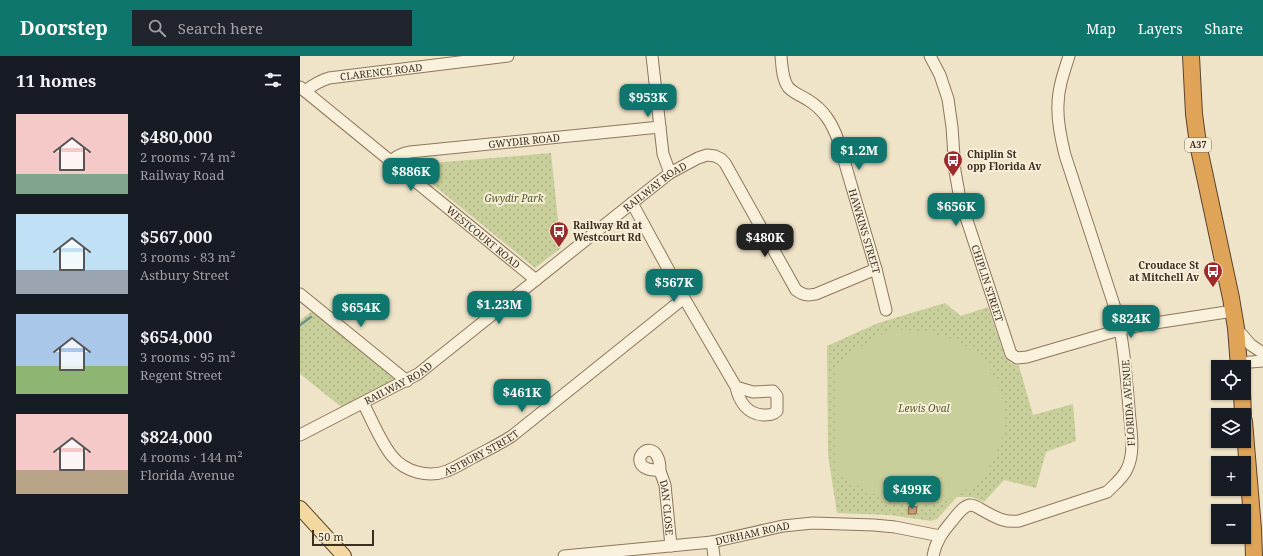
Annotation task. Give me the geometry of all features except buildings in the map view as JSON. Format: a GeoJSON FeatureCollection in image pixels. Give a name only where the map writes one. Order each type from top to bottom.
{"type":"FeatureCollection","features":[{"type":"Feature","properties":{"kind":"highway","name":"A37"},"geometry":{"type":"LineString","coordinates":[[1191,56],[1194,114],[1198,144],[1233,311],[1239,360]]}},
{"type":"Feature","properties":{"kind":"highway"},"geometry":{"type":"LineString","coordinates":[[1246,448],[1254,556]]}},
{"type":"Feature","properties":{"kind":"main road"},"geometry":{"type":"LineString","coordinates":[[300,508],[344,556]]}},
{"type":"Feature","properties":{"kind":"street","name":"CLARENCE ROAD"},"geometry":{"type":"LineString","coordinates":[[302,89],[329,78],[461,59],[508,56]]}},
{"type":"Feature","properties":{"kind":"street"},"geometry":{"type":"LineString","coordinates":[[652,56],[665,160],[670,173]]}},
{"type":"Feature","properties":{"kind":"street","name":"HAWKINS STREET"},"geometry":{"type":"LineString","coordinates":[[781,56],[783,74],[787,86],[822,111],[829,118],[834,129],[876,269],[886,310]]}},
{"type":"Feature","properties":{"kind":"street","name":"CHIPLIN STREET"},"geometry":{"type":"LineString","coordinates":[[930,56],[940,74],[948,99],[952,127],[956,185],[965,217],[1011,354],[1017,358],[1027,357],[1121,330]]}},
{"type":"Feature","properties":{"kind":"street","name":"FLORIDA AVENUE"},"geometry":{"type":"LineString","coordinates":[[940,536],[959,513],[970,505],[977,507],[1000,520],[1013,522],[1019,521],[1107,492],[1127,469],[1132,442],[1121,330],[1062,143],[1058,105],[1060,88],[1069,56]]}},
{"type":"Feature","properties":{"kind":"street","name":"WESTCOURT ROAD"},"geometry":{"type":"LineString","coordinates":[[302,89],[536,280]]}},
{"type":"Feature","properties":{"kind":"street","name":"GWYDIR ROAD"},"geometry":{"type":"LineString","coordinates":[[391,161],[403,153],[410,152],[660,127]]}},
{"type":"Feature","properties":{"kind":"street","name":"RAILWAY ROAD"},"geometry":{"type":"LineString","coordinates":[[300,435],[407,381],[423,370],[670,173],[698,158],[707,155],[715,156],[725,163],[796,290],[808,296],[816,294],[876,269]]}},
{"type":"Feature","properties":{"kind":"street"},"geometry":{"type":"LineString","coordinates":[[632,202],[684,298],[736,388]]}},
{"type":"Feature","properties":{"kind":"street"},"geometry":{"type":"LineString","coordinates":[[300,294],[407,381]]}},
{"type":"Feature","properties":{"kind":"street","name":"ASTBURY STREET"},"geometry":{"type":"LineString","coordinates":[[363,403],[388,450],[398,462],[409,469],[421,473],[433,474],[445,471],[512,436],[684,298]]}},
{"type":"Feature","properties":{"kind":"street"},"geometry":{"type":"LineString","coordinates":[[1121,330],[1142,325],[1233,311]]}},
{"type":"Feature","properties":{"kind":"street"},"geometry":{"type":"LineString","coordinates":[[1236,328],[1251,345],[1263,352]]}},
{"type":"Feature","properties":{"kind":"street"},"geometry":{"type":"LineString","coordinates":[[1251,363],[1263,361]]}},
{"type":"Feature","properties":{"kind":"street","name":"DAN CLOSE"},"geometry":{"type":"LineString","coordinates":[[660,471],[666,485],[671,546]]}},
{"type":"Feature","properties":{"kind":"street","name":"DURHAM ROAD"},"geometry":{"type":"LineString","coordinates":[[564,556],[712,542],[783,526],[813,523],[895,527],[940,536]]}},
{"type":"Feature","properties":{"kind":"street"},"geometry":{"type":"LineString","coordinates":[[932,556],[940,536]]}},
{"type":"Feature","properties":{"kind":"street"},"geometry":{"type":"LineString","coordinates":[[712,542],[714,556]]}},
{"type":"Feature","properties":{"kind":"green space","name":"Gwydir Park"},"geometry":{"type":"Polygon","coordinates":[[[551,153],[561,248],[535,268],[409,165],[551,153]]]}},
{"type":"Feature","properties":{"kind":"green space","name":"Lewis Oval"},"geometry":{"type":"Polygon","coordinates":[[[945,303],[961,316],[988,307],[1005,357],[1011,363],[1019,366],[1033,415],[1073,404],[1076,441],[1046,452],[1036,488],[1004,480],[984,502],[972,497],[957,497],[937,519],[931,521],[889,515],[837,513],[828,455],[827,346],[878,323],[945,303]]]}},
{"type":"Feature","properties":{"kind":"green space"},"geometry":{"type":"Polygon","coordinates":[[[314,310],[396,380],[344,409],[300,374],[300,320],[314,310]]]}},
{"type":"Feature","properties":{"kind":"green space","name":"Lewis Oval"},"geometry":{"type":"Polygon","coordinates":[[[891,329],[918,331],[937,335],[962,344],[986,364],[1000,389],[1004,416],[1000,444],[988,468],[969,488],[943,501],[912,504],[892,501],[837,474],[836,369],[845,357],[891,329]]]}},
{"type":"Feature","properties":{"kind":"waterway"},"geometry":{"type":"LineString","coordinates":[[300,325],[311,317]]}},
{"type":"Feature","properties":{"kind":"place","name":"Chiplin St opp Florida Av"},"geometry":{"type":"Point","coordinates":[953,177]}},
{"type":"Feature","properties":{"kind":"place","name":"Railway Rd at Westcourt Rd"},"geometry":{"type":"Point","coordinates":[559,248]}},
{"type":"Feature","properties":{"kind":"place","name":"Croudace St at Mitchell Av"},"geometry":{"type":"Point","coordinates":[1213,288]}}]}
